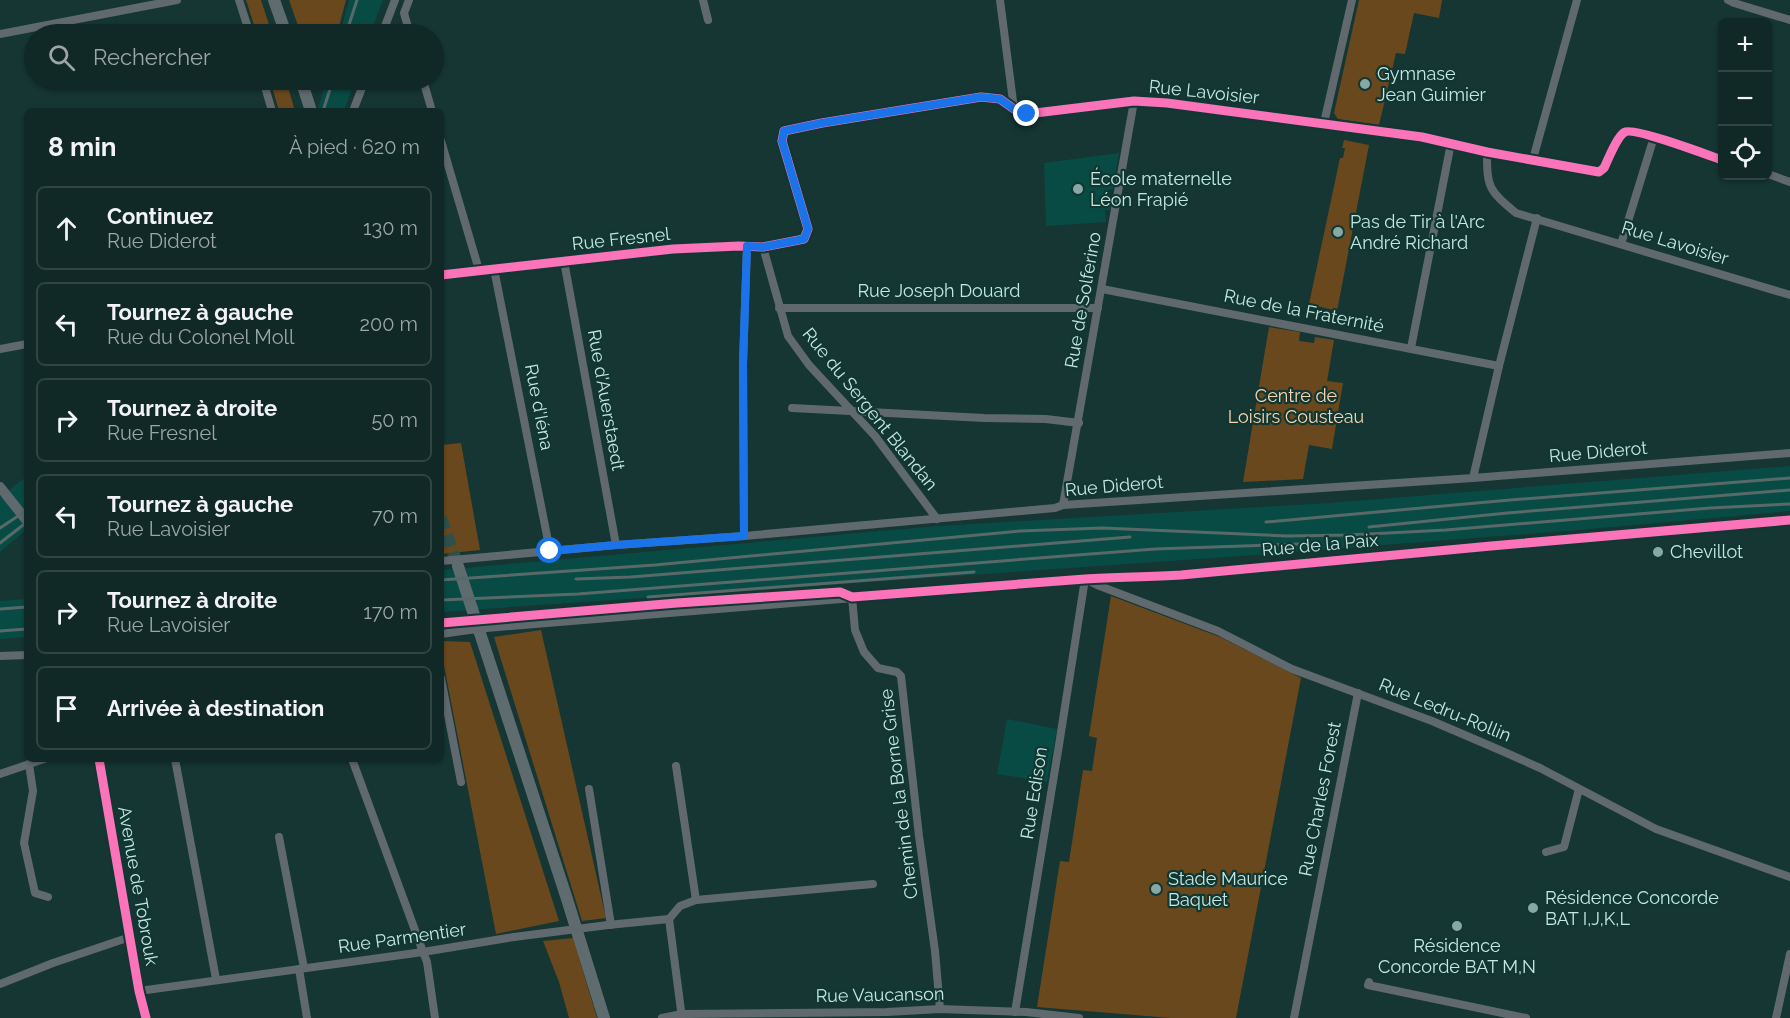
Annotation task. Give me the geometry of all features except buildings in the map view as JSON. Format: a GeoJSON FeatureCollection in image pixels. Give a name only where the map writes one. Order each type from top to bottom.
{"type":"FeatureCollection","features":[{"type":"Feature","properties":{"kind":"main road"},"geometry":{"type":"LineString","coordinates":[[274,0],[282,24]]}},
{"type":"Feature","properties":{"kind":"main road"},"geometry":{"type":"LineString","coordinates":[[304,90],[310,108]]}},
{"type":"Feature","properties":{"kind":"main road"},"geometry":{"type":"LineString","coordinates":[[458,566],[604,1018]]}},
{"type":"Feature","properties":{"kind":"street"},"geometry":{"type":"LineString","coordinates":[[52,24],[177,0]]}},
{"type":"Feature","properties":{"kind":"street"},"geometry":{"type":"LineString","coordinates":[[239,0],[247,24]]}},
{"type":"Feature","properties":{"kind":"street"},"geometry":{"type":"LineString","coordinates":[[386,24],[395,0]]}},
{"type":"Feature","properties":{"kind":"street"},"geometry":{"type":"LineString","coordinates":[[407,24],[404,13],[409,0]]}},
{"type":"Feature","properties":{"kind":"street"},"geometry":{"type":"LineString","coordinates":[[703,0],[708,20]]}},
{"type":"Feature","properties":{"kind":"street"},"geometry":{"type":"LineString","coordinates":[[1000,0],[1014,109]]}},
{"type":"Feature","properties":{"kind":"street"},"geometry":{"type":"LineString","coordinates":[[1324,123],[1352,0]]}},
{"type":"Feature","properties":{"kind":"street"},"geometry":{"type":"LineString","coordinates":[[1533,159],[1577,0]]}},
{"type":"Feature","properties":{"kind":"street"},"geometry":{"type":"LineString","coordinates":[[1728,0],[1790,20]]}},
{"type":"Feature","properties":{"kind":"street"},"geometry":{"type":"LineString","coordinates":[[387,20],[400,21],[405,16]]}},
{"type":"Feature","properties":{"kind":"street"},"geometry":{"type":"LineString","coordinates":[[0,34],[24,29]]}},
{"type":"Feature","properties":{"kind":"street"},"geometry":{"type":"LineString","coordinates":[[266,90],[271,108]]}},
{"type":"Feature","properties":{"kind":"street"},"geometry":{"type":"LineString","coordinates":[[353,108],[360,90]]}},
{"type":"Feature","properties":{"kind":"street"},"geometry":{"type":"LineString","coordinates":[[426,90],[431,108]]}},
{"type":"Feature","properties":{"kind":"street","name":"Rue Lavoisier"},"geometry":{"type":"LineString","coordinates":[[804,239],[808,229],[782,141],[784,131],[981,97],[1000,99],[1014,109],[1027,114],[1134,101],[1422,137],[1486,152],[1487,182],[1490,189],[1498,199],[1516,213],[1790,295]]}},
{"type":"Feature","properties":{"kind":"street","name":"Rue de Solferino"},"geometry":{"type":"LineString","coordinates":[[1063,505],[1134,101]]}},
{"type":"Feature","properties":{"kind":"street"},"geometry":{"type":"LineString","coordinates":[[1486,152],[1599,172],[1604,168],[1621,135],[1632,130],[1718,159]]}},
{"type":"Feature","properties":{"kind":"street"},"geometry":{"type":"LineString","coordinates":[[1621,244],[1654,137]]}},
{"type":"Feature","properties":{"kind":"street"},"geometry":{"type":"LineString","coordinates":[[1411,348],[1451,143]]}},
{"type":"Feature","properties":{"kind":"street"},"geometry":{"type":"LineString","coordinates":[[444,151],[479,270]]}},
{"type":"Feature","properties":{"kind":"street"},"geometry":{"type":"LineString","coordinates":[[1772,176],[1790,182]]}},
{"type":"Feature","properties":{"kind":"street"},"geometry":{"type":"LineString","coordinates":[[1473,478],[1537,218]]}},
{"type":"Feature","properties":{"kind":"street","name":"Rue Fresnel"},"geometry":{"type":"LineString","coordinates":[[444,275],[673,249],[763,247],[804,239]]}},
{"type":"Feature","properties":{"kind":"street"},"geometry":{"type":"LineString","coordinates":[[744,536],[743,364],[747,246]]}},
{"type":"Feature","properties":{"kind":"street","name":"Rue du Sergent Blandan"},"geometry":{"type":"LineString","coordinates":[[763,247],[788,336],[808,365],[874,436],[937,519]]}},
{"type":"Feature","properties":{"kind":"street","name":"Rue d'Auerstaedt"},"geometry":{"type":"LineString","coordinates":[[564,261],[616,545]]}},
{"type":"Feature","properties":{"kind":"street","name":"Rue d'Iéna"},"geometry":{"type":"LineString","coordinates":[[494,269],[550,551]]}},
{"type":"Feature","properties":{"kind":"street","name":"Rue de la Fraternité"},"geometry":{"type":"LineString","coordinates":[[1102,289],[1499,366]]}},
{"type":"Feature","properties":{"kind":"street","name":"Rue Joseph Douard"},"geometry":{"type":"LineString","coordinates":[[779,308],[1098,308]]}},
{"type":"Feature","properties":{"kind":"street"},"geometry":{"type":"LineString","coordinates":[[0,350],[24,345]]}},
{"type":"Feature","properties":{"kind":"street"},"geometry":{"type":"LineString","coordinates":[[792,408],[1079,423]]}},
{"type":"Feature","properties":{"kind":"street","name":"Rue Diderot"},"geometry":{"type":"LineString","coordinates":[[444,561],[937,519],[1055,508],[1063,505],[1473,478],[1790,453]]}},
{"type":"Feature","properties":{"kind":"street"},"geometry":{"type":"LineString","coordinates":[[0,487],[24,517]]}},
{"type":"Feature","properties":{"kind":"street","name":"Rue de la Paix"},"geometry":{"type":"LineString","coordinates":[[444,634],[486,627],[852,597],[1085,579],[1181,575],[1790,520]]}},
{"type":"Feature","properties":{"kind":"street"},"geometry":{"type":"LineString","coordinates":[[1110,589],[1115,577]]}},
{"type":"Feature","properties":{"kind":"street","name":"Rue Ledru-Rollin"},"geometry":{"type":"LineString","coordinates":[[1085,579],[1218,631],[1293,669],[1432,721],[1502,751],[1540,768],[1656,829],[1790,877]]}},
{"type":"Feature","properties":{"kind":"street","name":"Rue Edison"},"geometry":{"type":"LineString","coordinates":[[1015,1012],[1085,579]]}},
{"type":"Feature","properties":{"kind":"street","name":"Chemin de la Borne Grise"},"geometry":{"type":"LineString","coordinates":[[852,597],[855,630],[864,652],[878,668],[897,672],[901,676],[940,1009]]}},
{"type":"Feature","properties":{"kind":"street"},"geometry":{"type":"LineString","coordinates":[[0,656],[24,656]]}},
{"type":"Feature","properties":{"kind":"street","name":"Rue Charles Forest"},"geometry":{"type":"LineString","coordinates":[[1294,1018],[1358,693]]}},
{"type":"Feature","properties":{"kind":"street"},"geometry":{"type":"LineString","coordinates":[[444,694],[461,782]]}},
{"type":"Feature","properties":{"kind":"street"},"geometry":{"type":"LineString","coordinates":[[0,774],[35,762]]}},
{"type":"Feature","properties":{"kind":"street","name":"Avenue de Tobrouk"},"geometry":{"type":"LineString","coordinates":[[100,762],[139,991],[146,1018]]}},
{"type":"Feature","properties":{"kind":"street"},"geometry":{"type":"LineString","coordinates":[[176,762],[216,979]]}},
{"type":"Feature","properties":{"kind":"street"},"geometry":{"type":"LineString","coordinates":[[353,762],[423,952],[435,1018]]}},
{"type":"Feature","properties":{"kind":"street"},"geometry":{"type":"LineString","coordinates":[[29,764],[33,791],[24,843],[35,893],[48,897]]}},
{"type":"Feature","properties":{"kind":"street"},"geometry":{"type":"LineString","coordinates":[[675,766],[696,900]]}},
{"type":"Feature","properties":{"kind":"street"},"geometry":{"type":"LineString","coordinates":[[589,789],[610,925]]}},
{"type":"Feature","properties":{"kind":"street"},"geometry":{"type":"LineString","coordinates":[[1546,852],[1564,848],[1579,789]]}},
{"type":"Feature","properties":{"kind":"street"},"geometry":{"type":"LineString","coordinates":[[279,837],[302,969],[307,1018]]}},
{"type":"Feature","properties":{"kind":"street"},"geometry":{"type":"LineString","coordinates":[[682,1016],[669,919],[680,906],[696,900],[873,884]]}},
{"type":"Feature","properties":{"kind":"street","name":"Rue Parmentier"},"geometry":{"type":"LineString","coordinates":[[139,991],[423,952],[514,937],[669,919]]}},
{"type":"Feature","properties":{"kind":"street"},"geometry":{"type":"LineString","coordinates":[[0,984],[130,938]]}},
{"type":"Feature","properties":{"kind":"street"},"geometry":{"type":"LineString","coordinates":[[1776,1018],[1790,954]]}},
{"type":"Feature","properties":{"kind":"street"},"geometry":{"type":"LineString","coordinates":[[1369,982],[1368,985],[1526,1018]]}},
{"type":"Feature","properties":{"kind":"street","name":"Rue Vaucanson"},"geometry":{"type":"LineString","coordinates":[[662,1018],[940,1009],[1015,1012],[1026,1015],[1079,1018]]}},
{"type":"Feature","properties":{"kind":"shaded area"},"geometry":{"type":"Polygon","coordinates":[[[349,0],[383,0],[374,24],[343,24],[349,0]]]}},
{"type":"Feature","properties":{"kind":"shaded area"},"geometry":{"type":"Polygon","coordinates":[[[324,90],[351,90],[345,108],[318,108],[324,90]]]}},
{"type":"Feature","properties":{"kind":"shaded area","name":"École maternelle Léon Frapié"},"geometry":{"type":"Polygon","coordinates":[[[1119,153],[1113,189],[1109,190],[1110,210],[1105,210],[1106,222],[1046,226],[1044,163],[1119,153]]]}},
{"type":"Feature","properties":{"kind":"shaded area"},"geometry":{"type":"Polygon","coordinates":[[[1790,466],[1790,511],[1242,556],[444,612],[444,570],[938,526],[1329,503],[1790,466]]]}},
{"type":"Feature","properties":{"kind":"shaded area"},"geometry":{"type":"Polygon","coordinates":[[[24,478],[24,532],[0,552],[0,497],[24,478]]]}},
{"type":"Feature","properties":{"kind":"shaded area"},"geometry":{"type":"Polygon","coordinates":[[[24,599],[24,637],[0,639],[0,601],[24,599]]]}},
{"type":"Feature","properties":{"kind":"shaded area"},"geometry":{"type":"Polygon","coordinates":[[[1007,719],[1057,729],[1047,782],[997,774],[1007,719]]]}},
{"type":"Feature","properties":{"kind":"green space"},"geometry":{"type":"Polygon","coordinates":[[[246,0],[261,0],[269,24],[254,24],[246,0]]]}},
{"type":"Feature","properties":{"kind":"green space"},"geometry":{"type":"Polygon","coordinates":[[[289,0],[346,0],[340,24],[297,24],[289,0]]]}},
{"type":"Feature","properties":{"kind":"green space","name":"Gymnase Jean Guimier"},"geometry":{"type":"Polygon","coordinates":[[[1359,0],[1442,0],[1439,18],[1414,13],[1405,54],[1396,53],[1379,125],[1338,119],[1334,113],[1359,0]]]}},
{"type":"Feature","properties":{"kind":"green space"},"geometry":{"type":"Polygon","coordinates":[[[273,90],[289,90],[294,108],[278,108],[273,90]]]}},
{"type":"Feature","properties":{"kind":"green space","name":"Pas de Tir à l'Arc André Richard"},"geometry":{"type":"Polygon","coordinates":[[[1344,140],[1369,145],[1337,311],[1309,304],[1340,158],[1343,158],[1344,140]]]}},
{"type":"Feature","properties":{"kind":"green space","name":"Centre de Loisirs Cousteau"},"geometry":{"type":"Polygon","coordinates":[[[1269,327],[1300,332],[1299,341],[1314,343],[1315,337],[1334,340],[1327,381],[1343,383],[1332,449],[1309,445],[1303,479],[1243,482],[1269,327]]]}},
{"type":"Feature","properties":{"kind":"green space"},"geometry":{"type":"Polygon","coordinates":[[[461,443],[480,550],[444,554],[444,445],[461,443]]]}},
{"type":"Feature","properties":{"kind":"green space"},"geometry":{"type":"Polygon","coordinates":[[[1111,596],[1220,637],[1301,678],[1236,1018],[1171,1018],[1037,1007],[1060,861],[1069,862],[1083,770],[1092,771],[1097,738],[1089,736],[1111,596]]]}},
{"type":"Feature","properties":{"kind":"green space"},"geometry":{"type":"Polygon","coordinates":[[[541,630],[606,918],[582,921],[494,637],[541,630]]]}},
{"type":"Feature","properties":{"kind":"green space"},"geometry":{"type":"Polygon","coordinates":[[[444,641],[470,642],[559,921],[496,934],[444,665],[444,641]]]}},
{"type":"Feature","properties":{"kind":"green space"},"geometry":{"type":"Polygon","coordinates":[[[573,938],[597,1018],[569,1018],[559,982],[543,941],[573,938]]]}},
{"type":"Feature","properties":{"kind":"tunnel"},"geometry":{"type":"LineString","coordinates":[[444,526],[458,566]]}},
{"type":"Feature","properties":{"kind":"railway"},"geometry":{"type":"LineString","coordinates":[[349,24],[357,0]]}},
{"type":"Feature","properties":{"kind":"railway"},"geometry":{"type":"LineString","coordinates":[[324,108],[330,90]]}},
{"type":"Feature","properties":{"kind":"railway"},"geometry":{"type":"LineString","coordinates":[[1266,522],[1790,478]]}},
{"type":"Feature","properties":{"kind":"railway"},"geometry":{"type":"LineString","coordinates":[[1369,527],[1507,513],[1790,490]]}},
{"type":"Feature","properties":{"kind":"railway"},"geometry":{"type":"LineString","coordinates":[[444,580],[655,565],[1020,531],[1102,528],[1287,536],[1349,535],[1446,530],[1710,508],[1790,504]]}},
{"type":"Feature","properties":{"kind":"railway"},"geometry":{"type":"LineString","coordinates":[[0,528],[24,512]]}},
{"type":"Feature","properties":{"kind":"railway"},"geometry":{"type":"LineString","coordinates":[[0,543],[24,524]]}},
{"type":"Feature","properties":{"kind":"railway"},"geometry":{"type":"LineString","coordinates":[[576,579],[631,577],[1130,537]]}},
{"type":"Feature","properties":{"kind":"railway"},"geometry":{"type":"LineString","coordinates":[[444,600],[578,594],[1155,549],[1299,544]]}},
{"type":"Feature","properties":{"kind":"railway"},"geometry":{"type":"LineString","coordinates":[[648,597],[974,572]]}},
{"type":"Feature","properties":{"kind":"railway"},"geometry":{"type":"LineString","coordinates":[[0,609],[24,607]]}},
{"type":"Feature","properties":{"kind":"railway"},"geometry":{"type":"LineString","coordinates":[[0,631],[24,629]]}},
{"type":"Feature","properties":{"kind":"cycle path"},"geometry":{"type":"LineString","coordinates":[[444,275],[673,249],[763,247],[804,239],[808,229],[782,141],[784,131],[981,97],[1000,99],[1014,109],[1027,114],[1134,101],[1167,103],[1422,137],[1487,152],[1599,172],[1604,168],[1616,143],[1625,132],[1656,137],[1718,159]]}},
{"type":"Feature","properties":{"kind":"cycle path"},"geometry":{"type":"LineString","coordinates":[[444,623],[840,592],[852,597],[1085,579],[1181,575],[1790,520]]}},
{"type":"Feature","properties":{"kind":"cycle path"},"geometry":{"type":"LineString","coordinates":[[100,762],[139,991],[146,1018]]}},
{"type":"Feature","properties":{"kind":"place","name":"Gymnase Jean Guimier"},"geometry":{"type":"Point","coordinates":[1365,84]}},
{"type":"Feature","properties":{"kind":"place","name":"École maternelle Léon Frapié"},"geometry":{"type":"Point","coordinates":[1078,189]}},
{"type":"Feature","properties":{"kind":"place","name":"Pas de Tir à l'Arc André Richard"},"geometry":{"type":"Point","coordinates":[1338,232]}},
{"type":"Feature","properties":{"kind":"place","name":"Chevillot"},"geometry":{"type":"Point","coordinates":[1658,552]}},
{"type":"Feature","properties":{"kind":"place","name":"Stade Maurice Baquet"},"geometry":{"type":"Point","coordinates":[1156,889]}},
{"type":"Feature","properties":{"kind":"place","name":"Résidence Concorde BAT I,J,K,L"},"geometry":{"type":"Point","coordinates":[1533,908]}},
{"type":"Feature","properties":{"kind":"place","name":"Résidence Concorde BAT M,N"},"geometry":{"type":"Point","coordinates":[1457,926]}},
{"type":"Feature","properties":{"kind":"route"},"geometry":{"type":"LineString","coordinates":[[550,551],[744,536],[743,364],[747,246],[763,247],[804,239],[808,229],[782,141],[784,131],[981,97],[1000,99],[1014,109],[1027,114]]}}]}
